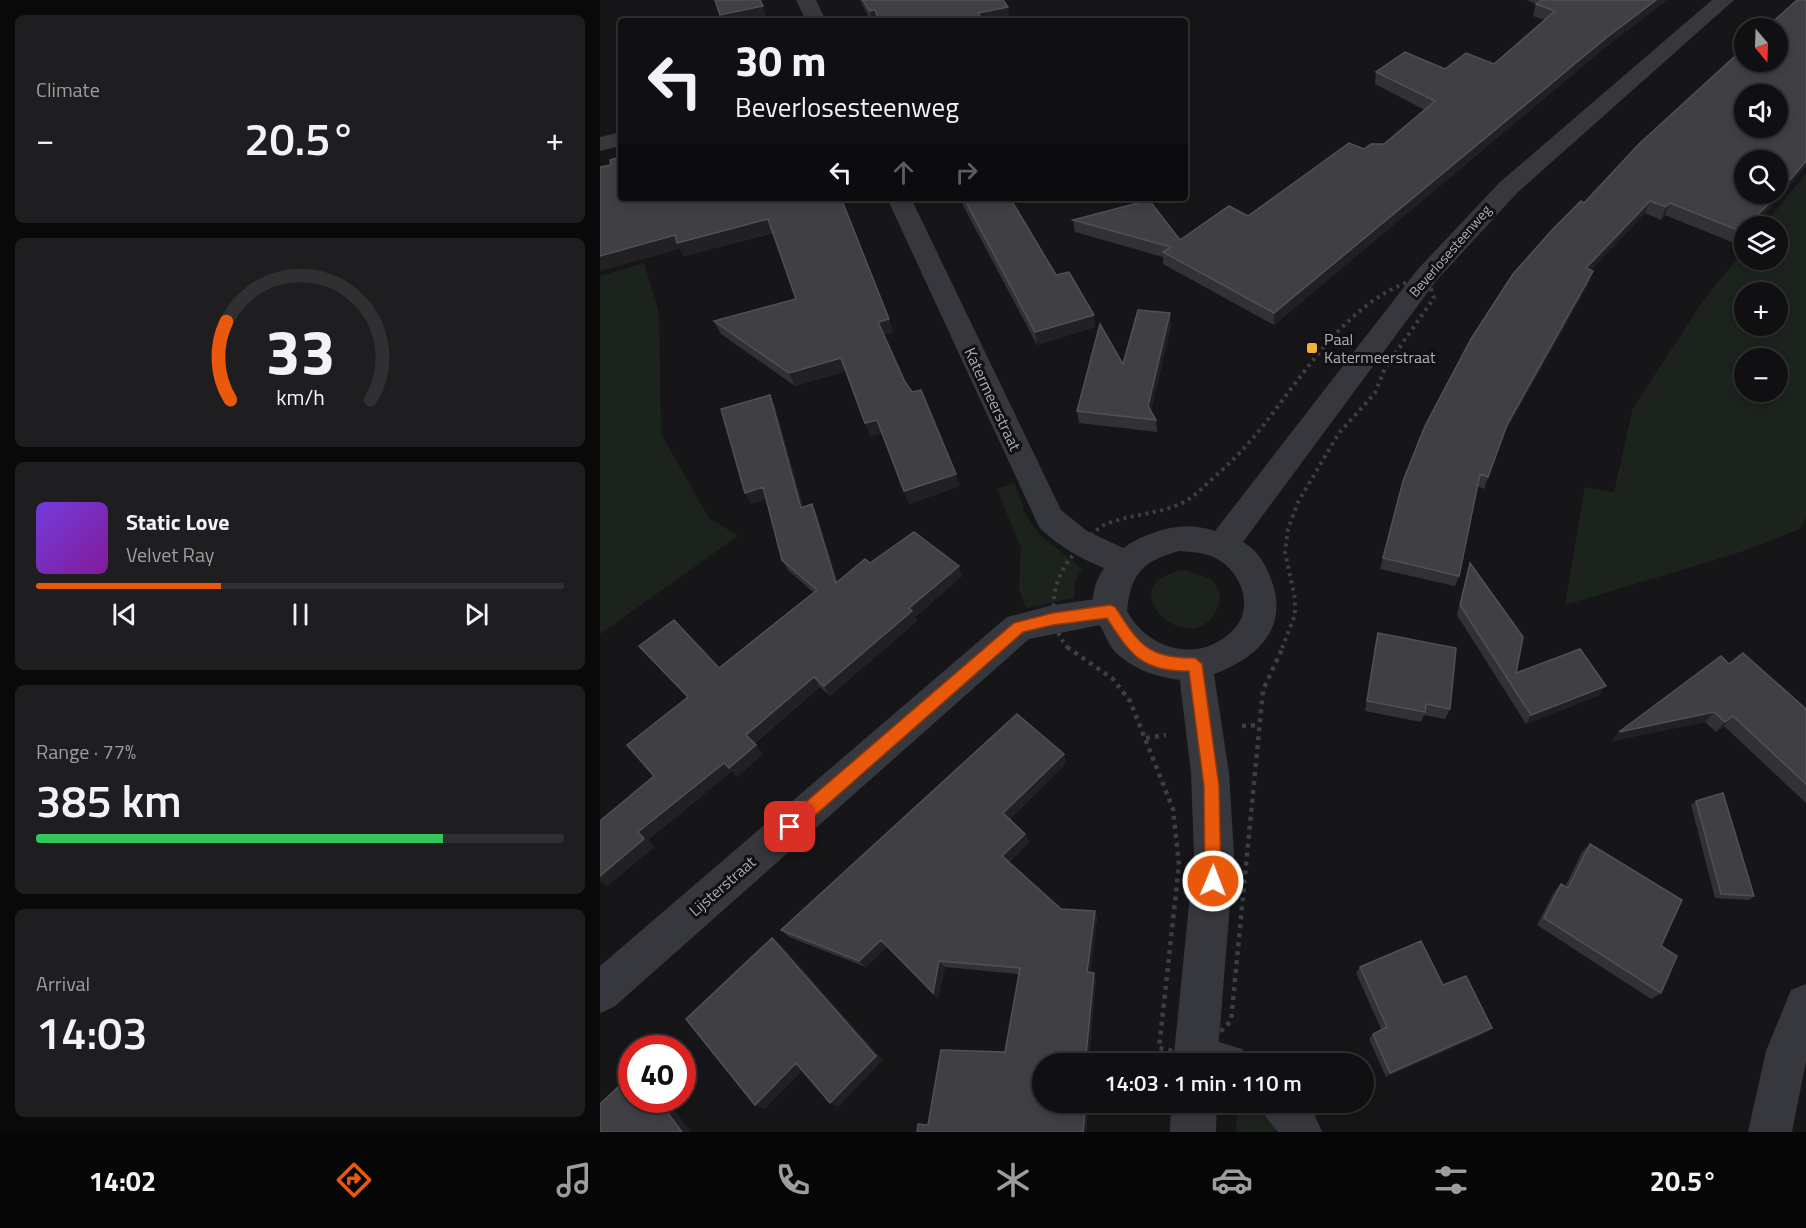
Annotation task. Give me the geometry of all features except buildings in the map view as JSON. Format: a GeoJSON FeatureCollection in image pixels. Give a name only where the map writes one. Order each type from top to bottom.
{"type":"FeatureCollection","features":[{"type":"Feature","properties":{"kind":"street"},"geometry":{"type":"LineString","coordinates":[[806,0],[815,18]]}},
{"type":"Feature","properties":{"kind":"street","name":"Beverlosesteenweg"},"geometry":{"type":"LineString","coordinates":[[1222,546],[1427,275],[1509,187],[1725,0]]}},
{"type":"Feature","properties":{"kind":"street"},"geometry":{"type":"LineString","coordinates":[[600,144],[618,140]]}},
{"type":"Feature","properties":{"kind":"street","name":"Katermeerstraat"},"geometry":{"type":"LineString","coordinates":[[900,201],[1050,518],[1062,531],[1082,545],[1125,563]]}},
{"type":"Feature","properties":{"kind":"street"},"geometry":{"type":"LineString","coordinates":[[1179,538],[1202,539],[1222,546],[1238,555],[1259,585],[1262,602],[1259,620],[1240,646],[1220,658],[1195,664],[1171,665],[1153,660],[1132,646],[1110,611],[1116,579],[1125,563],[1139,550],[1179,538]]}},
{"type":"Feature","properties":{"kind":"street","name":"Lijsterstraat"},"geometry":{"type":"LineString","coordinates":[[600,993],[1019,627],[1053,619],[1110,611]]}},
{"type":"Feature","properties":{"kind":"street"},"geometry":{"type":"LineString","coordinates":[[1195,664],[1211,786],[1214,830],[1206,1053]]}},
{"type":"Feature","properties":{"kind":"street"},"geometry":{"type":"LineString","coordinates":[[1770,1132],[1780,1075],[1799,1018],[1806,1005]]}},
{"type":"Feature","properties":{"kind":"street"},"geometry":{"type":"LineString","coordinates":[[1193,1132],[1194,1113]]}},
{"type":"Feature","properties":{"kind":"street"},"geometry":{"type":"LineString","coordinates":[[1290,1113],[1300,1132]]}},
{"type":"Feature","properties":{"kind":"path"},"geometry":{"type":"LineString","coordinates":[[1102,526],[1186,502],[1246,446],[1346,322],[1391,287],[1427,275],[1434,298],[1385,368],[1384,378],[1363,410],[1345,425],[1316,469],[1289,528],[1285,552],[1294,585],[1295,616],[1289,637],[1269,669],[1263,690],[1250,842],[1239,912],[1231,1021],[1211,1053]]}},
{"type":"Feature","properties":{"kind":"path"},"geometry":{"type":"LineString","coordinates":[[1053,599],[1061,573],[1068,561]]}},
{"type":"Feature","properties":{"kind":"path"},"geometry":{"type":"LineString","coordinates":[[1060,639],[1070,650],[1093,663],[1122,690],[1138,717],[1173,809],[1179,865],[1159,1048],[1177,1053]]}},
{"type":"Feature","properties":{"kind":"shaded area"},"geometry":{"type":"Polygon","coordinates":[[[1806,174],[1806,518],[1800,529],[1735,554],[1565,605],[1585,487],[1614,492],[1633,408],[1703,301],[1734,262],[1734,270],[1788,270],[1788,216],[1771,216],[1781,204],[1788,204],[1788,196],[1806,174]]]}},
{"type":"Feature","properties":{"kind":"shaded area"},"geometry":{"type":"Polygon","coordinates":[[[644,263],[659,313],[661,434],[709,518],[738,536],[600,634],[600,276],[644,263]]]}},
{"type":"Feature","properties":{"kind":"shaded area"},"geometry":{"type":"Polygon","coordinates":[[[1014,483],[1024,507],[1022,509],[1039,534],[1082,569],[1075,581],[1074,598],[1026,608],[1019,589],[1021,548],[997,489],[1014,483]]]}},
{"type":"Feature","properties":{"kind":"shaded area"},"geometry":{"type":"Polygon","coordinates":[[[1184,570],[1209,578],[1220,595],[1218,607],[1206,623],[1191,628],[1175,625],[1162,616],[1153,604],[1152,590],[1161,578],[1184,570]]]}},
{"type":"Feature","properties":{"kind":"shaded area"},"geometry":{"type":"Polygon","coordinates":[[[1237,1113],[1269,1113],[1277,1132],[1236,1132],[1237,1113]]]}},
{"type":"Feature","properties":{"kind":"place","name":"Paal Katermeerstraat"},"geometry":{"type":"Point","coordinates":[1312,348]}},
{"type":"Feature","properties":{"kind":"route"},"geometry":{"type":"LineString","coordinates":[[790,827],[1019,627],[1053,619],[1110,611],[1119,629],[1132,646],[1153,660],[1171,665],[1195,664],[1211,786],[1214,830],[1213,881]]}}]}
